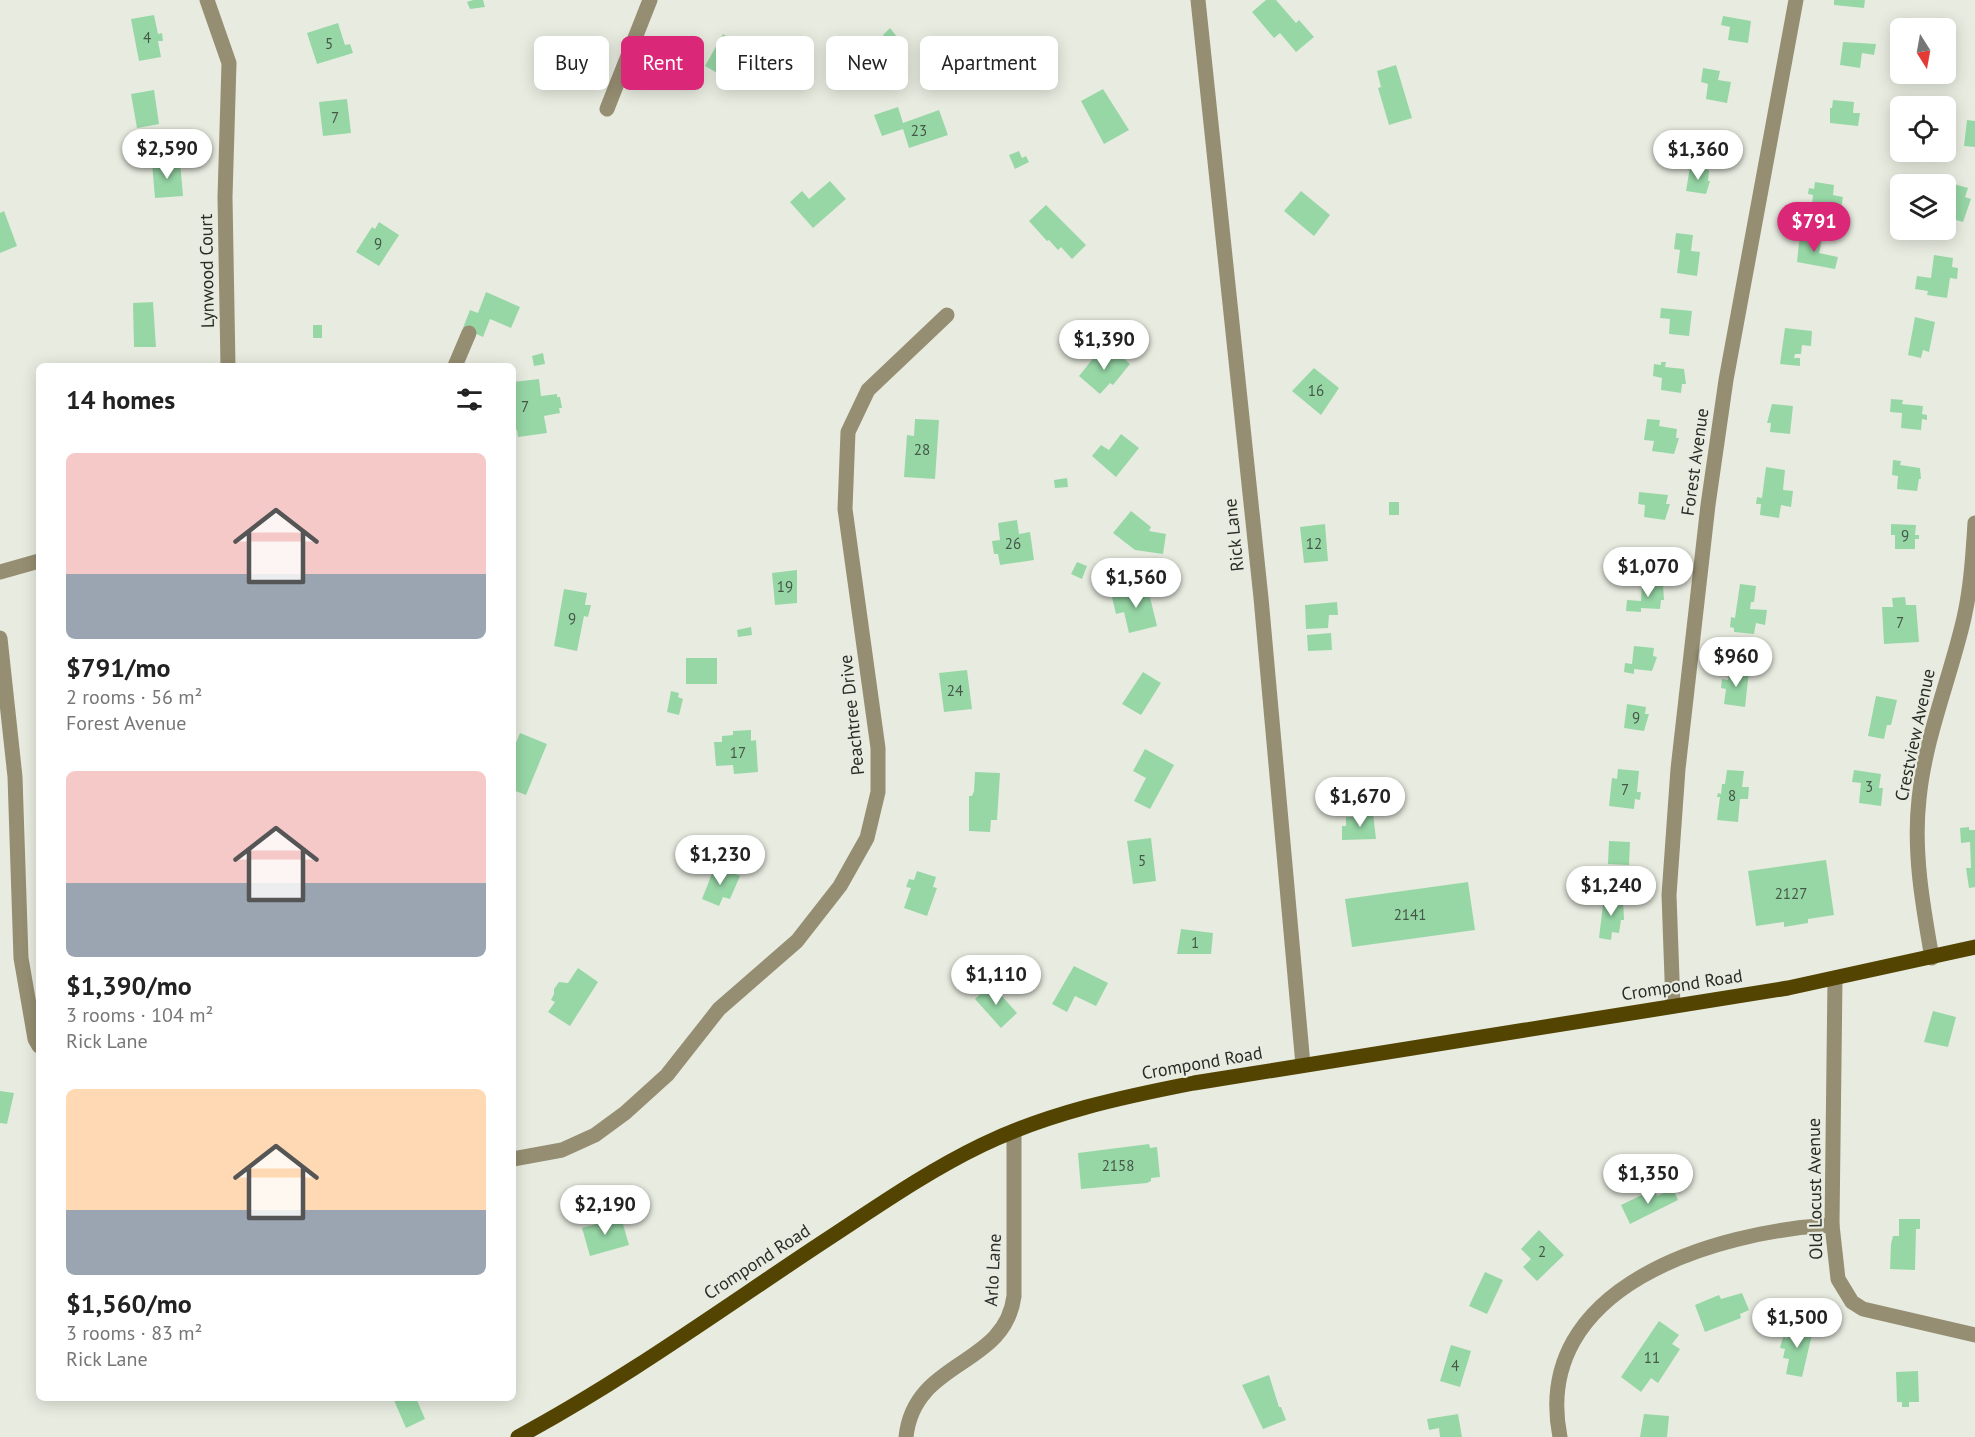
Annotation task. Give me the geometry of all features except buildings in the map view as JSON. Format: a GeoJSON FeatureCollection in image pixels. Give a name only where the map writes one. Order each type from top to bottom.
{"type":"FeatureCollection","features":[{"type":"Feature","properties":{"kind":"main road","name":"Crompond Road"},"geometry":{"type":"LineString","coordinates":[[518,1437],[578,1402],[918,1179],[1014,1131],[1082,1107],[1128,1096],[1303,1065],[1835,979],[1975,947]]}},
{"type":"Feature","properties":{"kind":"street","name":"Lynwood Court"},"geometry":{"type":"LineString","coordinates":[[207,0],[229,63],[225,196],[228,363]]}},
{"type":"Feature","properties":{"kind":"street","name":"Rick Lane"},"geometry":{"type":"LineString","coordinates":[[1198,0],[1261,598],[1303,1065]]}},
{"type":"Feature","properties":{"kind":"street","name":"Forest Avenue"},"geometry":{"type":"LineString","coordinates":[[1673,1006],[1669,895],[1678,769],[1708,506],[1726,380],[1796,0]]}},
{"type":"Feature","properties":{"kind":"street"},"geometry":{"type":"LineString","coordinates":[[607,109],[648,1]]}},
{"type":"Feature","properties":{"kind":"street","name":"Peachtree Drive"},"geometry":{"type":"LineString","coordinates":[[516,1158],[562,1150],[595,1134],[625,1113],[666,1075],[719,1009],[797,941],[840,886],[867,838],[878,792],[878,748],[845,509],[848,432],[868,390],[947,315]]}},
{"type":"Feature","properties":{"kind":"street"},"geometry":{"type":"LineString","coordinates":[[456,363],[469,333]]}},
{"type":"Feature","properties":{"kind":"street","name":"Crestview Avenue"},"geometry":{"type":"LineString","coordinates":[[1932,958],[1922,899],[1917,818],[1919,796],[1938,708],[1964,618],[1973,564],[1975,523]]}},
{"type":"Feature","properties":{"kind":"street"},"geometry":{"type":"LineString","coordinates":[[0,572],[36,562]]}},
{"type":"Feature","properties":{"kind":"street"},"geometry":{"type":"LineString","coordinates":[[0,638],[15,777],[21,958],[36,1031]]}},
{"type":"Feature","properties":{"kind":"street","name":"Old Locust Avenue"},"geometry":{"type":"LineString","coordinates":[[1835,979],[1832,1225],[1838,1279],[1852,1302],[1863,1309],[1975,1335]]}},
{"type":"Feature","properties":{"kind":"street","name":"Arlo Lane"},"geometry":{"type":"LineString","coordinates":[[906,1437],[910,1412],[923,1392],[993,1341],[1009,1321],[1014,1296],[1014,1131]]}},
{"type":"Feature","properties":{"kind":"street"},"geometry":{"type":"LineString","coordinates":[[1560,1437],[1555,1393],[1570,1349],[1585,1321],[1609,1298],[1674,1261],[1730,1240],[1787,1227],[1832,1225]]}}]}
